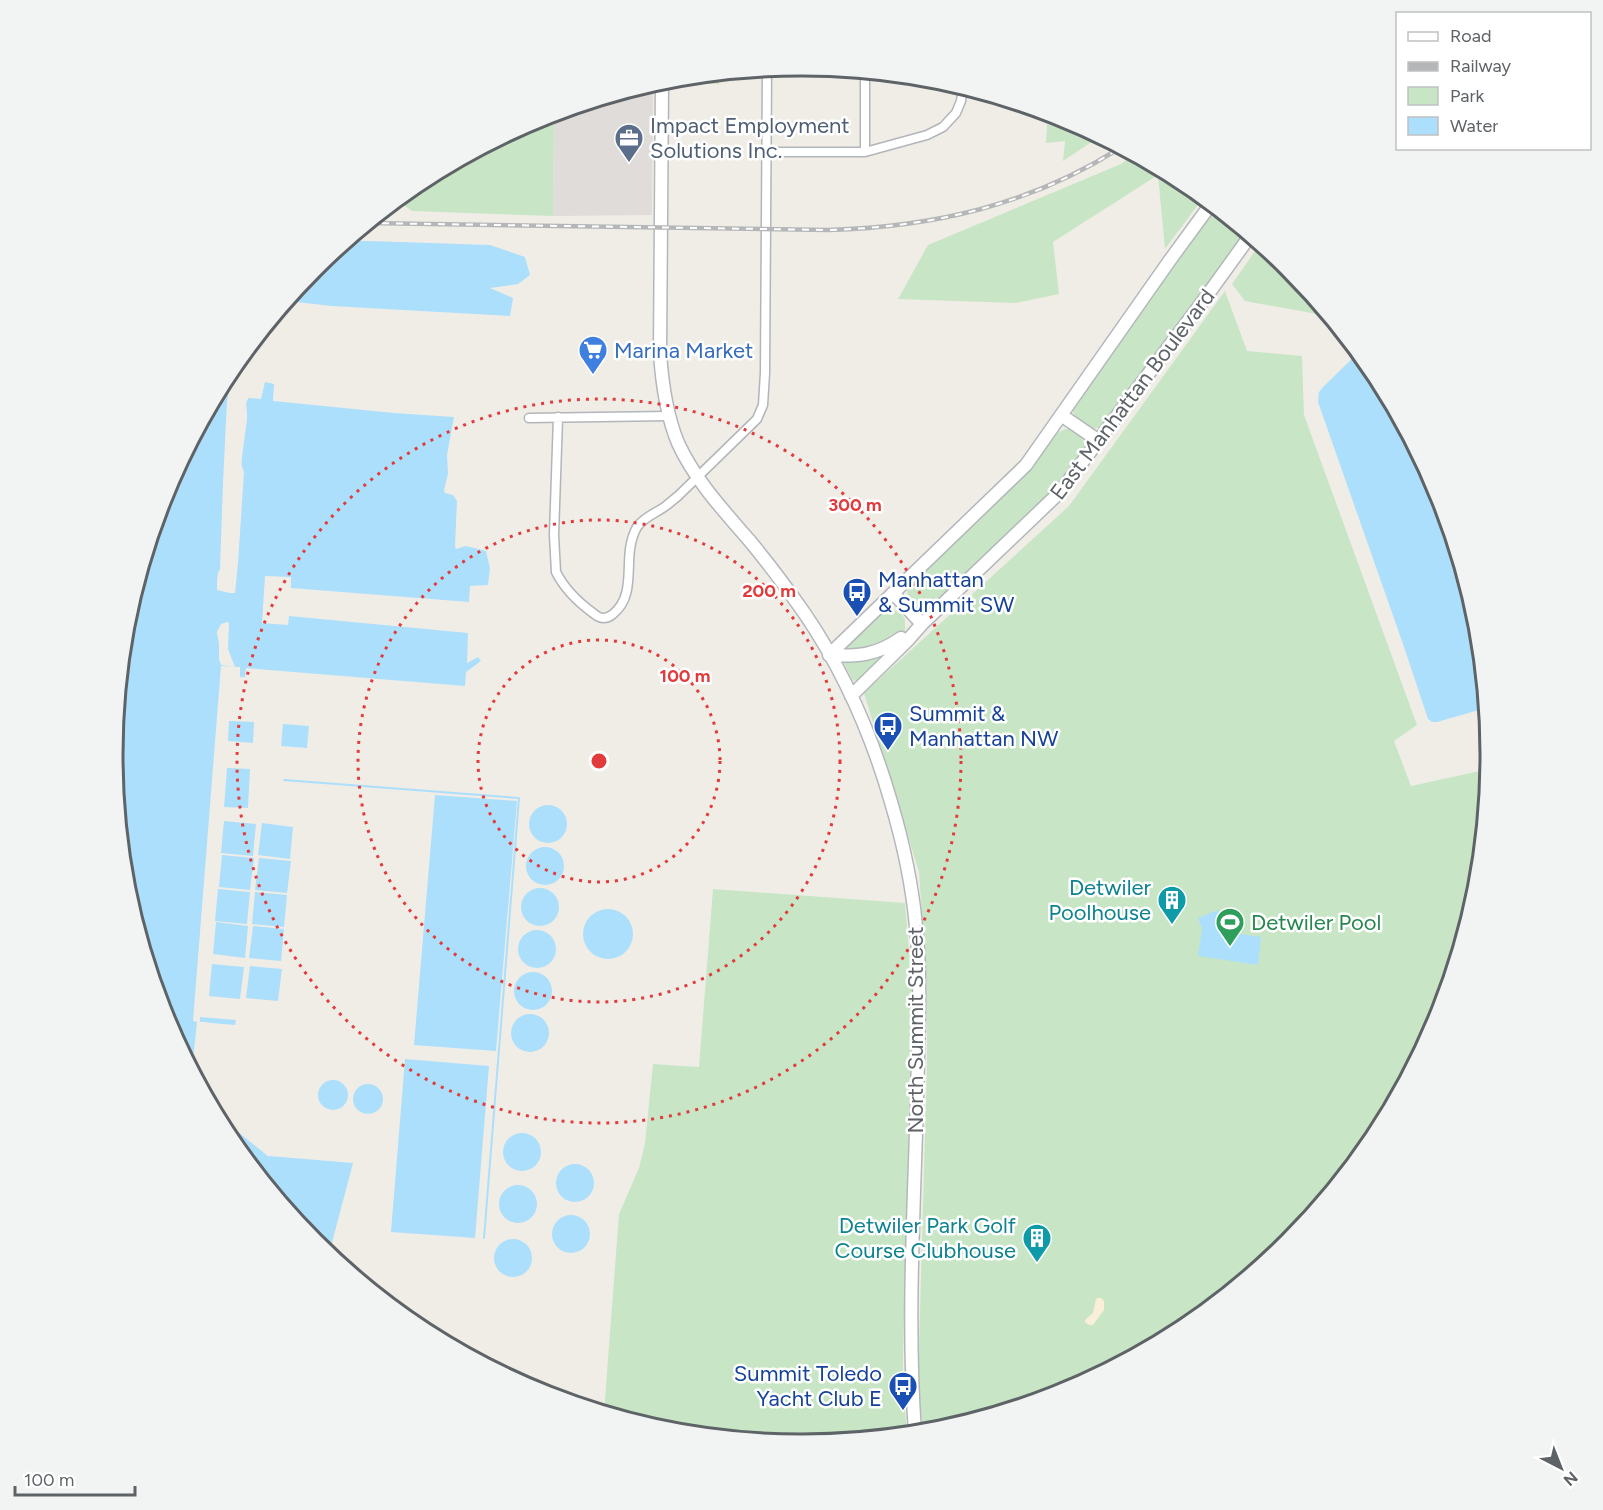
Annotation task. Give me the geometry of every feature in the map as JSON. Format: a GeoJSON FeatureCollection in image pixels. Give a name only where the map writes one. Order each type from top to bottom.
{"type":"FeatureCollection","features":[{"type":"Feature","properties":{"kind":"main road","name":"North Summit Street"},"geometry":{"type":"LineString","coordinates":[[662,92],[660,353],[662,382],[669,416],[678,443],[697,477],[758,551],[807,616],[851,696],[882,771],[908,868],[919,971],[911,1336],[914,1424]]}},
{"type":"Feature","properties":{"kind":"main road","name":"East Manhattan Boulevard"},"geometry":{"type":"LineString","coordinates":[[829,655],[1026,465],[1206,211]]}},
{"type":"Feature","properties":{"kind":"main road","name":"East Manhattan Boulevard"},"geometry":{"type":"LineString","coordinates":[[851,696],[922,624],[1060,492],[1246,242]]}},
{"type":"Feature","properties":{"kind":"main road"},"geometry":{"type":"LineString","coordinates":[[1061,415],[1100,441]]}},
{"type":"Feature","properties":{"kind":"main road"},"geometry":{"type":"LineString","coordinates":[[829,655],[857,656],[874,652],[890,646],[922,624],[892,593]]}},
{"type":"Feature","properties":{"kind":"street"},"geometry":{"type":"LineString","coordinates":[[558,417],[555,566],[559,578],[578,602],[603,619],[610,617],[623,604],[628,588],[630,550],[636,528],[667,505],[758,419],[763,405],[767,78]]}},
{"type":"Feature","properties":{"kind":"street"},"geometry":{"type":"LineString","coordinates":[[865,80],[865,152]]}},
{"type":"Feature","properties":{"kind":"street"},"geometry":{"type":"LineString","coordinates":[[766,152],[865,152],[927,135],[943,127],[956,113],[962,96]]}},
{"type":"Feature","properties":{"kind":"street"},"geometry":{"type":"LineString","coordinates":[[529,418],[669,416]]}},
{"type":"Feature","properties":{"kind":"shaded area"},"geometry":{"type":"Polygon","coordinates":[[[653,94],[652,215],[553,216],[554,124],[653,94]]]}},
{"type":"Feature","properties":{"kind":"green space"},"geometry":{"type":"Polygon","coordinates":[[[1047,123],[1092,142],[1063,161],[1065,141],[1046,143],[1047,123]]]}},
{"type":"Feature","properties":{"kind":"green space"},"geometry":{"type":"Polygon","coordinates":[[[554,124],[553,216],[412,211],[404,205],[462,167],[501,146],[554,124]]]}},
{"type":"Feature","properties":{"kind":"green space"},"geometry":{"type":"Polygon","coordinates":[[[1127,159],[1156,177],[1053,242],[1059,294],[1016,303],[898,299],[928,245],[1127,159]]]}},
{"type":"Feature","properties":{"kind":"green space"},"geometry":{"type":"Polygon","coordinates":[[[1158,178],[1198,205],[1165,249],[1158,178]]]}},
{"type":"Feature","properties":{"kind":"green space"},"geometry":{"type":"Polygon","coordinates":[[[1210,214],[1242,239],[1103,427],[1091,429],[1080,422],[1073,413],[1074,405],[1210,214]]]}},
{"type":"Feature","properties":{"kind":"green space"},"geometry":{"type":"Polygon","coordinates":[[[1255,251],[1317,314],[1245,301],[1232,284],[1255,251]]]}},
{"type":"Feature","properties":{"kind":"green space"},"geometry":{"type":"Polygon","coordinates":[[[1225,291],[1247,351],[1302,356],[1304,415],[1417,725],[1394,741],[1411,786],[1480,771],[1474,844],[1457,931],[1444,973],[1410,1055],[1366,1132],[1312,1202],[1281,1235],[1215,1293],[1141,1343],[1102,1364],[1020,1397],[977,1410],[922,1422],[919,1347],[927,984],[919,872],[864,693],[1069,506],[1225,291]]]}},
{"type":"Feature","properties":{"kind":"green space"},"geometry":{"type":"Polygon","coordinates":[[[1065,429],[1074,430],[1080,435],[1084,442],[1085,452],[1061,482],[931,607],[914,606],[907,594],[910,582],[1032,466],[1054,435],[1065,429]]]}},
{"type":"Feature","properties":{"kind":"green space"},"geometry":{"type":"Polygon","coordinates":[[[883,610],[900,612],[905,619],[905,632],[879,648],[842,652],[883,610]]]}},
{"type":"Feature","properties":{"kind":"green space"},"geometry":{"type":"Polygon","coordinates":[[[892,650],[861,680],[853,681],[843,661],[892,650]]]}},
{"type":"Feature","properties":{"kind":"green space"},"geometry":{"type":"Polygon","coordinates":[[[713,889],[905,903],[912,985],[903,1359],[906,1425],[846,1432],[802,1434],[757,1432],[713,1428],[669,1420],[605,1404],[619,1214],[639,1168],[645,1143],[653,1064],[699,1067],[713,889]]]}},
{"type":"Feature","properties":{"kind":"sand"},"geometry":{"type":"Polygon","coordinates":[[[1098,1298],[1104,1301],[1104,1310],[1093,1325],[1089,1325],[1085,1320],[1093,1313],[1098,1298]]]}},
{"type":"Feature","properties":{"kind":"water"},"geometry":{"type":"Polygon","coordinates":[[[359,241],[490,245],[525,257],[530,275],[518,284],[490,288],[513,298],[510,316],[297,302],[359,241]]]}},
{"type":"Feature","properties":{"kind":"water"},"geometry":{"type":"Polygon","coordinates":[[[1352,359],[1389,416],[1410,455],[1444,537],[1457,579],[1467,623],[1479,710],[1437,722],[1428,719],[1318,402],[1319,392],[1352,359]]]}},
{"type":"Feature","properties":{"kind":"water"},"geometry":{"type":"Polygon","coordinates":[[[265,382],[274,384],[273,401],[454,417],[444,490],[445,493],[453,495],[457,501],[455,546],[456,549],[466,546],[486,551],[490,568],[488,585],[470,586],[469,602],[291,588],[291,577],[265,576],[262,623],[288,625],[289,616],[468,633],[467,663],[478,657],[481,661],[466,672],[465,686],[246,668],[245,677],[240,677],[240,667],[221,666],[193,1021],[197,1022],[197,1062],[175,1015],[146,931],[136,887],[124,799],[124,711],[136,623],[146,579],[175,495],[193,455],[230,389],[220,588],[232,590],[243,443],[247,419],[246,403],[248,398],[261,399],[265,382]]]}},
{"type":"Feature","properties":{"kind":"water"},"geometry":{"type":"Polygon","coordinates":[[[229,721],[254,722],[253,743],[228,741],[229,721]]]}},
{"type":"Feature","properties":{"kind":"water"},"geometry":{"type":"Polygon","coordinates":[[[283,724],[309,726],[307,748],[281,746],[283,724]]]}},
{"type":"Feature","properties":{"kind":"water"},"geometry":{"type":"Polygon","coordinates":[[[227,768],[250,769],[248,808],[224,807],[227,768]]]}},
{"type":"Feature","properties":{"kind":"water"},"geometry":{"type":"Polygon","coordinates":[[[435,795],[517,801],[496,1051],[414,1045],[435,795]]]}},
{"type":"Feature","properties":{"kind":"water"},"geometry":{"type":"Polygon","coordinates":[[[548,805],[562,810],[567,824],[562,838],[548,843],[534,838],[529,824],[534,810],[548,805]]]}},
{"type":"Feature","properties":{"kind":"water"},"geometry":{"type":"Polygon","coordinates":[[[224,821],[256,824],[253,856],[221,853],[224,821]]]}},
{"type":"Feature","properties":{"kind":"water"},"geometry":{"type":"Polygon","coordinates":[[[262,823],[293,827],[290,859],[258,855],[262,823]]]}},
{"type":"Feature","properties":{"kind":"water"},"geometry":{"type":"Polygon","coordinates":[[[545,847],[559,852],[564,866],[559,880],[545,885],[531,880],[526,866],[531,852],[545,847]]]}},
{"type":"Feature","properties":{"kind":"water"},"geometry":{"type":"Polygon","coordinates":[[[222,855],[254,858],[250,890],[219,887],[222,855]]]}},
{"type":"Feature","properties":{"kind":"water"},"geometry":{"type":"Polygon","coordinates":[[[259,858],[291,861],[287,893],[255,890],[259,858]]]}},
{"type":"Feature","properties":{"kind":"water"},"geometry":{"type":"Polygon","coordinates":[[[540,888],[554,893],[559,907],[554,921],[540,926],[526,921],[521,907],[526,893],[540,888]]]}},
{"type":"Feature","properties":{"kind":"water"},"geometry":{"type":"Polygon","coordinates":[[[218,889],[250,892],[247,924],[215,921],[218,889]]]}},
{"type":"Feature","properties":{"kind":"water"},"geometry":{"type":"Polygon","coordinates":[[[255,892],[287,895],[284,927],[252,924],[255,892]]]}},
{"type":"Feature","properties":{"kind":"water"},"geometry":{"type":"Polygon","coordinates":[[[608,909],[617,911],[628,920],[633,934],[631,943],[622,954],[608,959],[599,957],[588,948],[583,934],[585,925],[594,914],[608,909]]]}},
{"type":"Feature","properties":{"kind":"water","name":"Detwiler Pool"},"geometry":{"type":"Polygon","coordinates":[[[1218,910],[1227,932],[1261,937],[1258,965],[1198,956],[1202,929],[1198,918],[1218,910]]]}},
{"type":"Feature","properties":{"kind":"water"},"geometry":{"type":"Polygon","coordinates":[[[216,922],[248,926],[245,958],[213,954],[216,922]]]}},
{"type":"Feature","properties":{"kind":"water"},"geometry":{"type":"Polygon","coordinates":[[[253,926],[284,929],[281,961],[249,958],[253,926]]]}},
{"type":"Feature","properties":{"kind":"water"},"geometry":{"type":"Polygon","coordinates":[[[537,930],[551,935],[556,949],[551,963],[537,968],[523,963],[518,949],[523,935],[537,930]]]}},
{"type":"Feature","properties":{"kind":"water"},"geometry":{"type":"Polygon","coordinates":[[[212,964],[244,967],[240,999],[209,996],[212,964]]]}},
{"type":"Feature","properties":{"kind":"water"},"geometry":{"type":"Polygon","coordinates":[[[250,966],[282,969],[278,1001],[246,998],[250,966]]]}},
{"type":"Feature","properties":{"kind":"water"},"geometry":{"type":"Polygon","coordinates":[[[533,972],[547,977],[552,991],[547,1005],[533,1010],[519,1005],[514,991],[519,977],[533,972]]]}},
{"type":"Feature","properties":{"kind":"water"},"geometry":{"type":"Polygon","coordinates":[[[530,1014],[544,1019],[549,1033],[544,1047],[530,1052],[516,1047],[511,1033],[516,1019],[530,1014]]]}},
{"type":"Feature","properties":{"kind":"water"},"geometry":{"type":"Polygon","coordinates":[[[200,1017],[236,1020],[235,1025],[200,1022],[200,1017]]]}},
{"type":"Feature","properties":{"kind":"water"},"geometry":{"type":"Polygon","coordinates":[[[405,1059],[489,1066],[475,1238],[391,1232],[405,1059]]]}},
{"type":"Feature","properties":{"kind":"water"},"geometry":{"type":"Polygon","coordinates":[[[333,1080],[343,1085],[348,1095],[343,1105],[333,1110],[323,1105],[318,1095],[323,1085],[333,1080]]]}},
{"type":"Feature","properties":{"kind":"water"},"geometry":{"type":"Polygon","coordinates":[[[368,1084],[378,1089],[383,1099],[378,1109],[368,1114],[358,1109],[353,1099],[358,1089],[368,1084]]]}},
{"type":"Feature","properties":{"kind":"water"},"geometry":{"type":"Polygon","coordinates":[[[232,1123],[269,1156],[353,1163],[332,1244],[291,1202],[263,1168],[232,1123]]]}},
{"type":"Feature","properties":{"kind":"water"},"geometry":{"type":"Polygon","coordinates":[[[522,1133],[536,1138],[541,1152],[536,1166],[522,1171],[508,1166],[503,1152],[508,1138],[522,1133]]]}},
{"type":"Feature","properties":{"kind":"water"},"geometry":{"type":"Polygon","coordinates":[[[575,1164],[589,1169],[594,1183],[589,1197],[575,1202],[561,1197],[556,1183],[561,1169],[575,1164]]]}},
{"type":"Feature","properties":{"kind":"water"},"geometry":{"type":"Polygon","coordinates":[[[518,1185],[532,1190],[537,1204],[532,1218],[518,1223],[504,1218],[499,1204],[504,1190],[518,1185]]]}},
{"type":"Feature","properties":{"kind":"water"},"geometry":{"type":"Polygon","coordinates":[[[571,1215],[585,1220],[590,1234],[585,1248],[571,1253],[557,1248],[552,1234],[557,1220],[571,1215]]]}},
{"type":"Feature","properties":{"kind":"water"},"geometry":{"type":"Polygon","coordinates":[[[513,1239],[527,1244],[532,1258],[527,1272],[513,1277],[499,1272],[494,1258],[499,1244],[513,1239]]]}},
{"type":"Feature","properties":{"kind":"pier"},"geometry":{"type":"Polygon","coordinates":[[[234,383],[222,580],[224,587],[230,587],[232,586],[243,406],[246,397],[248,398],[241,464],[244,472],[235,593],[217,590],[220,569],[227,401],[234,383]]]}},
{"type":"Feature","properties":{"kind":"pier"},"geometry":{"type":"Polygon","coordinates":[[[229,623],[228,649],[235,667],[221,665],[219,659],[217,632],[221,624],[229,623]]]}},
{"type":"Feature","properties":{"kind":"pier"},"geometry":{"type":"Polygon","coordinates":[[[197,1022],[207,1022],[207,1025],[200,1025],[200,1062],[201,1067],[204,1068],[203,1071],[193,1056],[197,1022]]]}},
{"type":"Feature","properties":{"kind":"pier"},"geometry":{"type":"Polygon","coordinates":[[[227,1116],[269,1153],[269,1157],[236,1130],[227,1116]]]}},
{"type":"Feature","properties":{"kind":"waterway"},"geometry":{"type":"LineString","coordinates":[[284,780],[519,798],[484,1238]]}},
{"type":"Feature","properties":{"kind":"railway"},"geometry":{"type":"LineString","coordinates":[[380,223],[828,230],[867,228],[943,218],[1016,198],[1086,168],[1113,152]]}},
{"type":"Feature","properties":{"kind":"place","name":"Impact Employment Solutions Inc."},"geometry":{"type":"Point","coordinates":[629,164]}},
{"type":"Feature","properties":{"kind":"place","name":"Marina Market"},"geometry":{"type":"Point","coordinates":[593,376]}},
{"type":"Feature","properties":{"kind":"place","name":"Manhattan & Summit SW"},"geometry":{"type":"Point","coordinates":[857,618]}},
{"type":"Feature","properties":{"kind":"place","name":"Summit & Manhattan NW"},"geometry":{"type":"Point","coordinates":[888,752]}},
{"type":"Feature","properties":{"kind":"place","name":"Detwiler Poolhouse"},"geometry":{"type":"Point","coordinates":[1172,926]}},
{"type":"Feature","properties":{"kind":"place","name":"Detwiler Pool"},"geometry":{"type":"Point","coordinates":[1230,948]}},
{"type":"Feature","properties":{"kind":"place","name":"Detwiler Park Golf Course Clubhouse"},"geometry":{"type":"Point","coordinates":[1037,1264]}},
{"type":"Feature","properties":{"kind":"place","name":"Summit Toledo Yacht Club E"},"geometry":{"type":"Point","coordinates":[903,1412]}}]}
